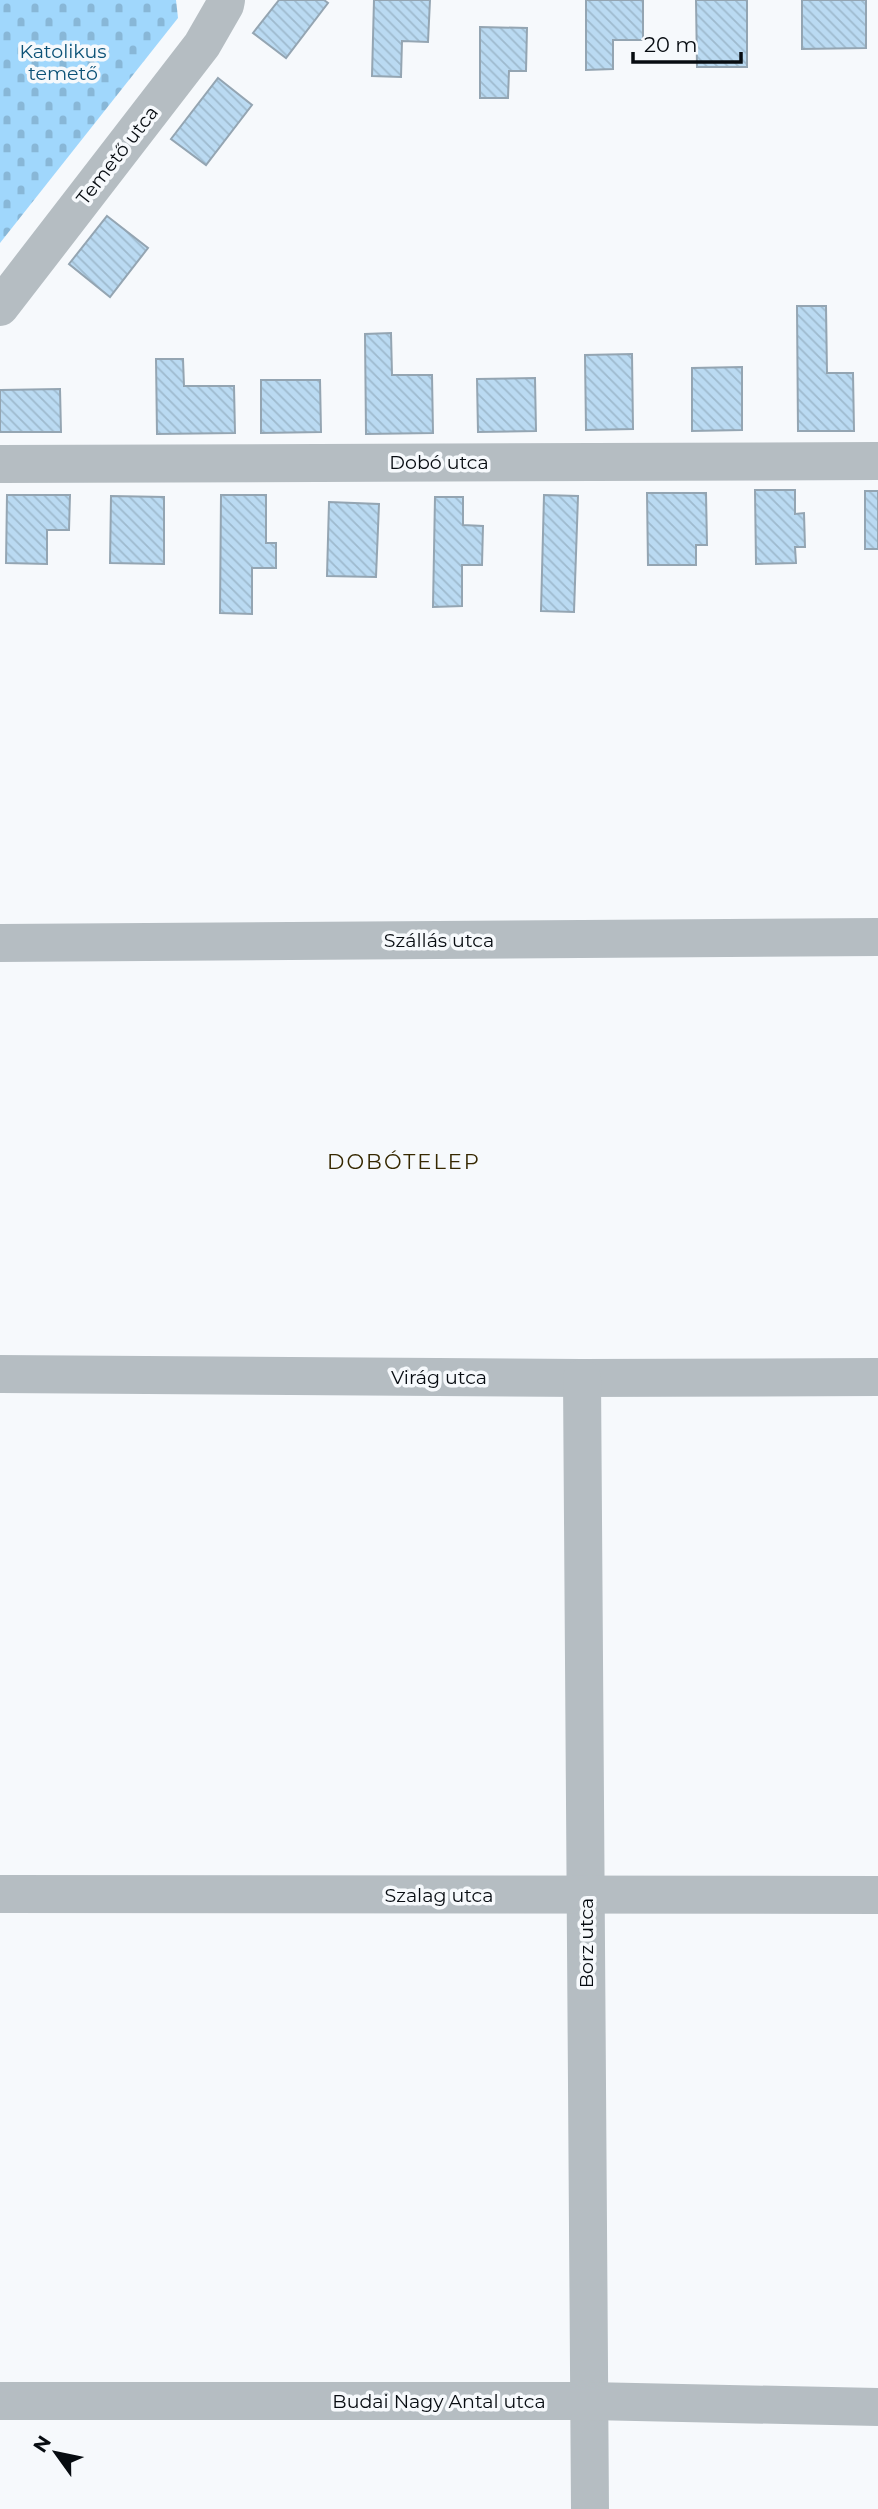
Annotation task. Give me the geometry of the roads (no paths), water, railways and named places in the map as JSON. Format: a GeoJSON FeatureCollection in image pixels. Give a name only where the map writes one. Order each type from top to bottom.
{"type":"FeatureCollection","features":[{"type":"Feature","properties":{"kind":"street","name":"Temető utca"},"geometry":{"type":"LineString","coordinates":[[0,307],[202,45],[226,0]]}},
{"type":"Feature","properties":{"kind":"street","name":"Dobó utca"},"geometry":{"type":"LineString","coordinates":[[0,464],[878,461]]}},
{"type":"Feature","properties":{"kind":"street","name":"Szállás utca"},"geometry":{"type":"LineString","coordinates":[[0,943],[878,937]]}},
{"type":"Feature","properties":{"kind":"street","name":"Virág utca"},"geometry":{"type":"LineString","coordinates":[[0,1374],[878,1377]]}},
{"type":"Feature","properties":{"kind":"street","name":"Borz utca"},"geometry":{"type":"LineString","coordinates":[[582,1378],[590,2509]]}},
{"type":"Feature","properties":{"kind":"street","name":"Szalag utca"},"geometry":{"type":"LineString","coordinates":[[0,1894],[878,1895]]}},
{"type":"Feature","properties":{"kind":"street","name":"Budai Nagy Antal utca"},"geometry":{"type":"LineString","coordinates":[[0,2401],[589,2401],[878,2407]]}},
{"type":"Feature","properties":{"kind":"district","name":"DOBÓTELEP"},"geometry":{"type":"Point","coordinates":[404,1162]}},
{"type":"Feature","properties":{"kind":"park label","name":"Katolikus temető"},"geometry":{"type":"Point","coordinates":[63,62]}}]}
